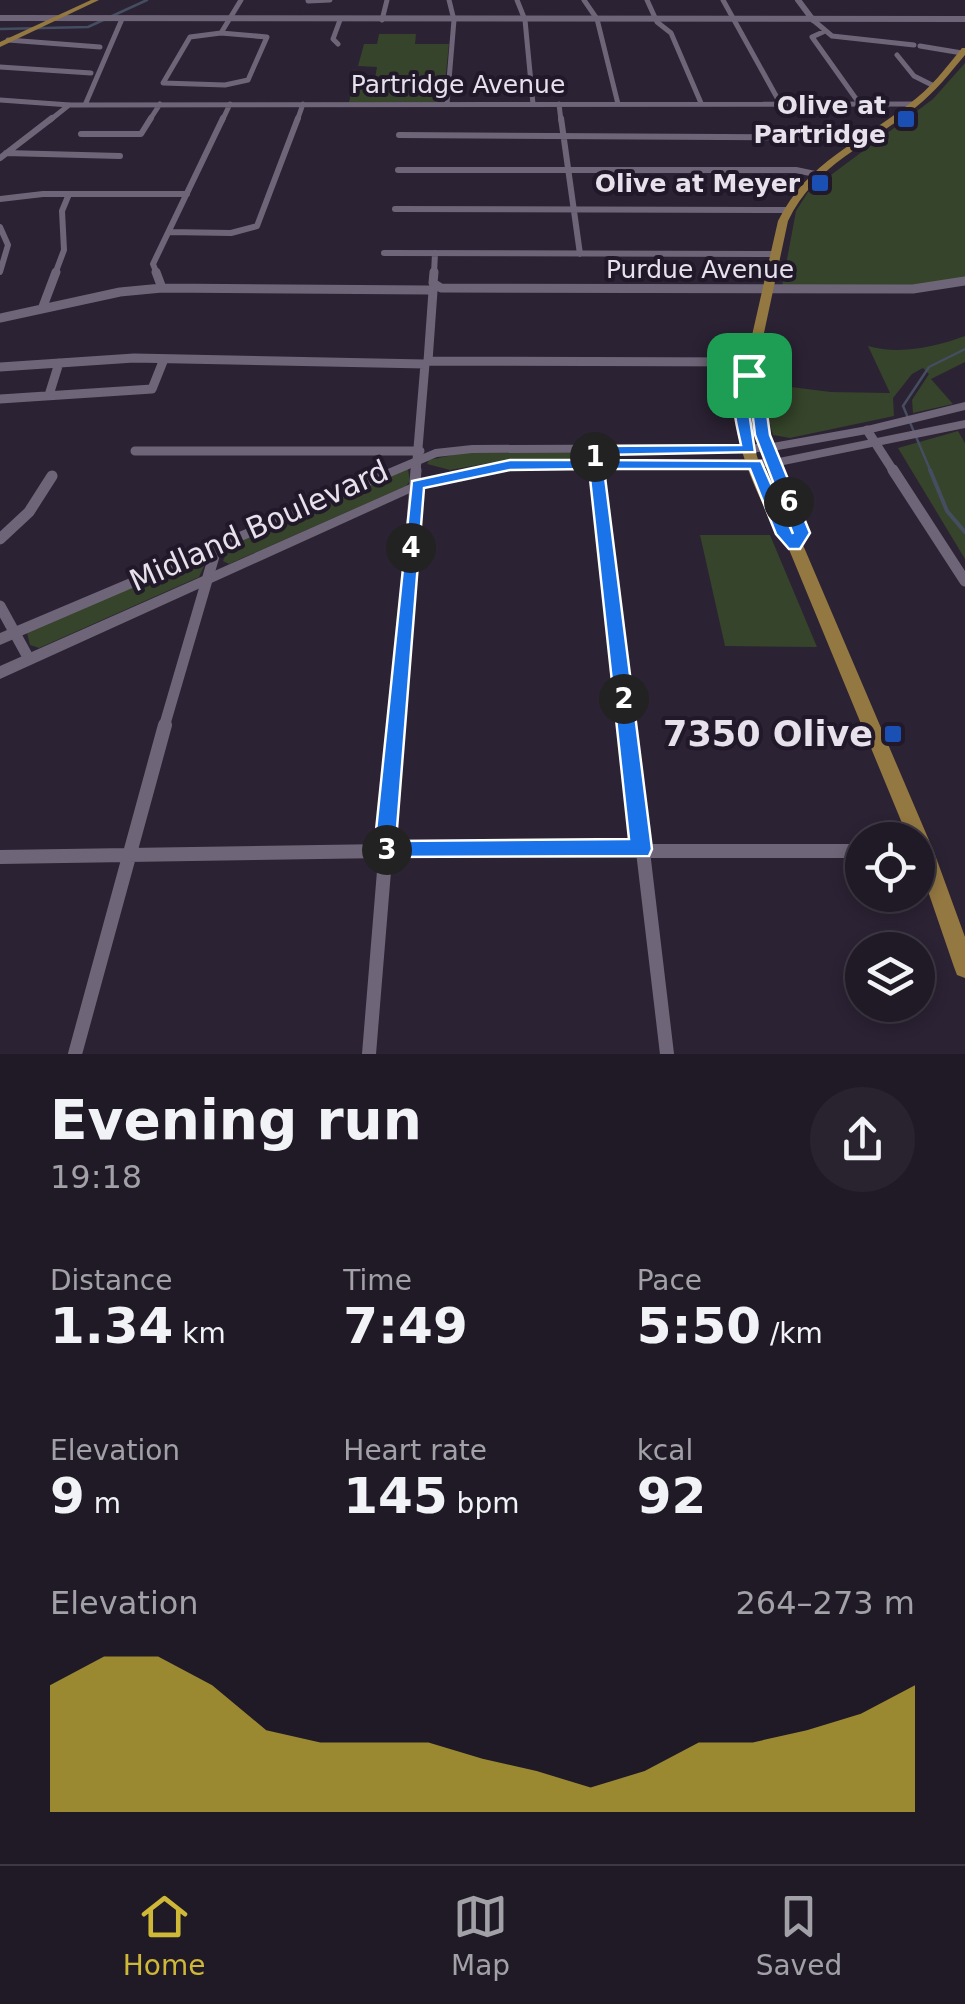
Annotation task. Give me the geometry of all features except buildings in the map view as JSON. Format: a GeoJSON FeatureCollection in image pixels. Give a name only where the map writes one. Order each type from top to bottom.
{"type":"FeatureCollection","features":[{"type":"Feature","properties":{"kind":"main road"},"geometry":{"type":"LineString","coordinates":[[4,43],[96,0]]}},
{"type":"Feature","properties":{"kind":"main road"},"geometry":{"type":"LineString","coordinates":[[909,822],[794,545],[784,534],[752,457],[740,405],[741,384],[750,369],[787,210],[815,174],[915,104],[964,51]]}},
{"type":"Feature","properties":{"kind":"main road"},"geometry":{"type":"LineString","coordinates":[[750,369],[756,385],[759,421],[802,533],[794,545]]}},
{"type":"Feature","properties":{"kind":"main road","name":"Midland Boulevard"},"geometry":{"type":"LineString","coordinates":[[770,455],[965,406]]}},
{"type":"Feature","properties":{"kind":"main road","name":"Midland Boulevard"},"geometry":{"type":"LineString","coordinates":[[6,637],[419,455],[472,449],[595,457],[752,457],[878,444],[965,424]]}},
{"type":"Feature","properties":{"kind":"main road","name":"Midland Boulevard"},"geometry":{"type":"LineString","coordinates":[[0,672],[417,485],[510,465],[595,457]]}},
{"type":"Feature","properties":{"kind":"main road"},"geometry":{"type":"LineString","coordinates":[[935,889],[965,967]]}},
{"type":"Feature","properties":{"kind":"street"},"geometry":{"type":"LineString","coordinates":[[221,34],[241,0]]}},
{"type":"Feature","properties":{"kind":"street"},"geometry":{"type":"LineString","coordinates":[[301,19],[308,1],[330,0]]}},
{"type":"Feature","properties":{"kind":"street"},"geometry":{"type":"LineString","coordinates":[[382,20],[387,0]]}},
{"type":"Feature","properties":{"kind":"street"},"geometry":{"type":"LineString","coordinates":[[447,104],[454,20],[449,0]]}},
{"type":"Feature","properties":{"kind":"street"},"geometry":{"type":"LineString","coordinates":[[517,0],[525,20],[532,104]]}},
{"type":"Feature","properties":{"kind":"street"},"geometry":{"type":"LineString","coordinates":[[584,0],[597,20],[618,104]]}},
{"type":"Feature","properties":{"kind":"street"},"geometry":{"type":"LineString","coordinates":[[648,0],[654,20],[671,32],[701,104]]}},
{"type":"Feature","properties":{"kind":"street"},"geometry":{"type":"LineString","coordinates":[[722,0],[780,103]]}},
{"type":"Feature","properties":{"kind":"street"},"geometry":{"type":"LineString","coordinates":[[798,0],[823,32],[842,38],[964,51]]}},
{"type":"Feature","properties":{"kind":"street"},"geometry":{"type":"LineString","coordinates":[[0,18],[965,20]]}},
{"type":"Feature","properties":{"kind":"street"},"geometry":{"type":"LineString","coordinates":[[85,104],[122,20]]}},
{"type":"Feature","properties":{"kind":"street"},"geometry":{"type":"LineString","coordinates":[[338,44],[334,39],[340,20]]}},
{"type":"Feature","properties":{"kind":"street"},"geometry":{"type":"LineString","coordinates":[[823,32],[812,37],[859,103]]}},
{"type":"Feature","properties":{"kind":"street"},"geometry":{"type":"LineString","coordinates":[[190,37],[267,37],[248,80],[229,85],[200,85],[162,81],[190,37]]}},
{"type":"Feature","properties":{"kind":"street"},"geometry":{"type":"LineString","coordinates":[[4,43],[100,46]]}},
{"type":"Feature","properties":{"kind":"street"},"geometry":{"type":"LineString","coordinates":[[897,55],[914,76],[934,86]]}},
{"type":"Feature","properties":{"kind":"street"},"geometry":{"type":"LineString","coordinates":[[0,67],[91,73]]}},
{"type":"Feature","properties":{"kind":"street"},"geometry":{"type":"LineString","coordinates":[[191,104],[200,85]]}},
{"type":"Feature","properties":{"kind":"street","name":"Partridge Avenue"},"geometry":{"type":"LineString","coordinates":[[0,100],[70,105],[915,104]]}},
{"type":"Feature","properties":{"kind":"street"},"geometry":{"type":"LineString","coordinates":[[81,134],[141,134],[160,104]]}},
{"type":"Feature","properties":{"kind":"street"},"geometry":{"type":"LineString","coordinates":[[162,288],[153,264],[230,104]]}},
{"type":"Feature","properties":{"kind":"street"},"geometry":{"type":"LineString","coordinates":[[168,232],[231,232],[257,226],[303,104]]}},
{"type":"Feature","properties":{"kind":"street"},"geometry":{"type":"LineString","coordinates":[[558,104],[580,254]]}},
{"type":"Feature","properties":{"kind":"street"},"geometry":{"type":"LineString","coordinates":[[3,156],[70,105]]}},
{"type":"Feature","properties":{"kind":"street"},"geometry":{"type":"LineString","coordinates":[[399,135],[864,138]]}},
{"type":"Feature","properties":{"kind":"street"},"geometry":{"type":"LineString","coordinates":[[3,156],[120,156]]}},
{"type":"Feature","properties":{"kind":"street"},"geometry":{"type":"LineString","coordinates":[[398,170],[796,170],[815,174]]}},
{"type":"Feature","properties":{"kind":"street"},"geometry":{"type":"LineString","coordinates":[[0,200],[69,194],[187,194]]}},
{"type":"Feature","properties":{"kind":"street"},"geometry":{"type":"LineString","coordinates":[[42,309],[64,250],[62,211],[69,194]]}},
{"type":"Feature","properties":{"kind":"street"},"geometry":{"type":"LineString","coordinates":[[395,209],[787,210]]}},
{"type":"Feature","properties":{"kind":"street"},"geometry":{"type":"LineString","coordinates":[[0,227],[8,244],[1,269]]}},
{"type":"Feature","properties":{"kind":"street"},"geometry":{"type":"LineString","coordinates":[[384,254],[776,254]]}},
{"type":"Feature","properties":{"kind":"street"},"geometry":{"type":"LineString","coordinates":[[369,1054],[435,254]]}},
{"type":"Feature","properties":{"kind":"street","name":"Purdue Avenue"},"geometry":{"type":"LineString","coordinates":[[0,318],[120,292],[162,288],[770,290],[928,288],[965,281]]}},
{"type":"Feature","properties":{"kind":"street"},"geometry":{"type":"LineString","coordinates":[[0,399],[152,390],[164,359]]}},
{"type":"Feature","properties":{"kind":"street"},"geometry":{"type":"LineString","coordinates":[[0,367],[164,359],[750,369]]}},
{"type":"Feature","properties":{"kind":"street"},"geometry":{"type":"LineString","coordinates":[[50,396],[60,363]]}},
{"type":"Feature","properties":{"kind":"street"},"geometry":{"type":"LineString","coordinates":[[867,430],[965,581]]}},
{"type":"Feature","properties":{"kind":"street"},"geometry":{"type":"LineString","coordinates":[[135,451],[419,455]]}},
{"type":"Feature","properties":{"kind":"street"},"geometry":{"type":"LineString","coordinates":[[595,457],[666,1054]]}},
{"type":"Feature","properties":{"kind":"street"},"geometry":{"type":"LineString","coordinates":[[0,539],[28,512],[52,476]]}},
{"type":"Feature","properties":{"kind":"street"},"geometry":{"type":"LineString","coordinates":[[75,1054],[126,854],[216,546]]}},
{"type":"Feature","properties":{"kind":"street"},"geometry":{"type":"LineString","coordinates":[[0,606],[6,637],[29,659]]}},
{"type":"Feature","properties":{"kind":"street"},"geometry":{"type":"LineString","coordinates":[[0,857],[384,850],[845,852]]}},
{"type":"Feature","properties":{"kind":"green space"},"geometry":{"type":"Polygon","coordinates":[[[379,34],[416,34],[415,44],[449,44],[443,102],[349,102],[355,78],[375,78],[377,67],[358,66],[364,44],[377,44],[379,34]]]}},
{"type":"Feature","properties":{"kind":"green space"},"geometry":{"type":"Polygon","coordinates":[[[965,63],[965,277],[939,285],[782,286],[796,211],[808,192],[933,99],[965,63]]]}},
{"type":"Feature","properties":{"kind":"green space"},"geometry":{"type":"Polygon","coordinates":[[[965,336],[965,362],[931,379],[953,404],[913,413],[912,400],[929,374],[923,368],[912,374],[893,398],[894,416],[790,438],[773,435],[767,412],[767,384],[831,392],[890,393],[868,346],[892,350],[917,348],[965,336]]]}},
{"type":"Feature","properties":{"kind":"green space"},"geometry":{"type":"Polygon","coordinates":[[[958,431],[965,443],[965,559],[898,448],[958,431]]]}},
{"type":"Feature","properties":{"kind":"green space"},"geometry":{"type":"Polygon","coordinates":[[[462,453],[587,456],[507,460],[450,470],[427,464],[429,460],[462,453]]]}},
{"type":"Feature","properties":{"kind":"green space"},"geometry":{"type":"Polygon","coordinates":[[[408,469],[410,481],[406,486],[229,564],[223,561],[230,545],[408,469]]]}},
{"type":"Feature","properties":{"kind":"green space"},"geometry":{"type":"Polygon","coordinates":[[[700,535],[770,535],[817,647],[725,646],[700,535]]]}},
{"type":"Feature","properties":{"kind":"green space"},"geometry":{"type":"Polygon","coordinates":[[[202,557],[207,560],[199,577],[39,648],[30,645],[27,633],[202,557]]]}},
{"type":"Feature","properties":{"kind":"waterway"},"geometry":{"type":"LineString","coordinates":[[0,29],[88,27],[147,0]]}},
{"type":"Feature","properties":{"kind":"waterway"},"geometry":{"type":"LineString","coordinates":[[931,472],[903,406],[929,367],[965,349]]}},
{"type":"Feature","properties":{"kind":"waterway"},"geometry":{"type":"LineString","coordinates":[[930,470],[947,511],[965,532]]}},
{"type":"Feature","properties":{"kind":"place","name":"Olive at Partridge"},"geometry":{"type":"Point","coordinates":[906,119]}},
{"type":"Feature","properties":{"kind":"place","name":"Olive at Meyer"},"geometry":{"type":"Point","coordinates":[820,183]}},
{"type":"Feature","properties":{"kind":"place","name":"7350 Olive"},"geometry":{"type":"Point","coordinates":[893,734]}},
{"type":"Feature","properties":{"kind":"route"},"geometry":{"type":"LineString","coordinates":[[749,375],[741,384],[740,405],[750,449],[595,450],[596,464],[641,849],[384,850],[417,485],[510,465],[534,464],[596,464],[755,464],[784,534],[794,545],[802,533],[762,435],[756,385],[749,375]]}}]}
